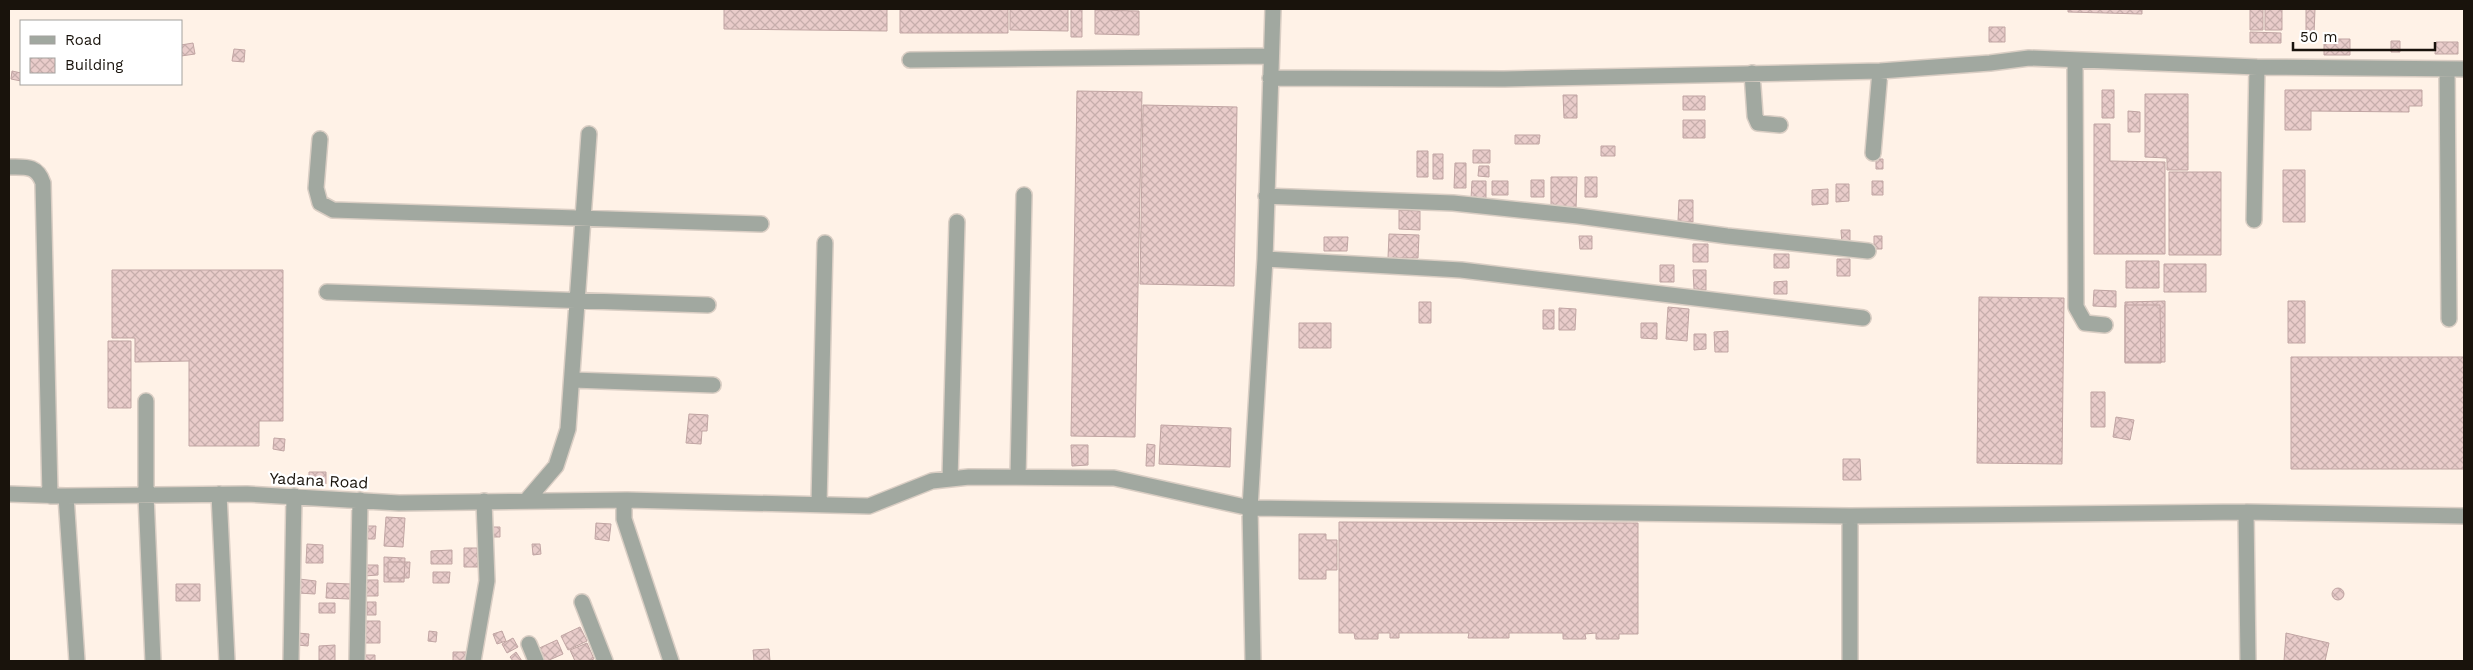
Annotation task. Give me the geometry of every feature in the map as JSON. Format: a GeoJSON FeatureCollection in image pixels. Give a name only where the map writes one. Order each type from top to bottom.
{"type":"FeatureCollection","features":[{"type":"Feature","properties":{"kind":"street"},"geometry":{"type":"LineString","coordinates":[[1253,661],[1250,508],[1265,259],[1273,9]]}},
{"type":"Feature","properties":{"kind":"street"},"geometry":{"type":"LineString","coordinates":[[910,60],[1271,56]]}},
{"type":"Feature","properties":{"kind":"street"},"geometry":{"type":"LineString","coordinates":[[1270,78],[1504,79],[1880,71],[1990,63],[2030,58],[2257,67],[2464,69]]}},
{"type":"Feature","properties":{"kind":"street"},"geometry":{"type":"LineString","coordinates":[[2075,60],[2076,307],[2085,323],[2106,325]]}},
{"type":"Feature","properties":{"kind":"street"},"geometry":{"type":"LineString","coordinates":[[2254,220],[2257,67]]}},
{"type":"Feature","properties":{"kind":"street"},"geometry":{"type":"LineString","coordinates":[[2447,69],[2448,319]]}},
{"type":"Feature","properties":{"kind":"street"},"geometry":{"type":"LineString","coordinates":[[1873,153],[1880,71]]}},
{"type":"Feature","properties":{"kind":"street"},"geometry":{"type":"LineString","coordinates":[[1752,73],[1755,116],[1758,123],[1780,125]]}},
{"type":"Feature","properties":{"kind":"street"},"geometry":{"type":"LineString","coordinates":[[526,501],[556,466],[563,450],[568,429],[579,300],[589,134]]}},
{"type":"Feature","properties":{"kind":"street"},"geometry":{"type":"LineString","coordinates":[[320,139],[316,188],[320,203],[333,210],[761,224]]}},
{"type":"Feature","properties":{"kind":"street"},"geometry":{"type":"LineString","coordinates":[[9,166],[31,167],[40,173],[43,183],[50,496]]}},
{"type":"Feature","properties":{"kind":"street"},"geometry":{"type":"LineString","coordinates":[[1018,477],[1024,195]]}},
{"type":"Feature","properties":{"kind":"street"},"geometry":{"type":"LineString","coordinates":[[1266,196],[1452,203],[1578,216],[1727,236],[1868,251]]}},
{"type":"Feature","properties":{"kind":"street"},"geometry":{"type":"LineString","coordinates":[[950,479],[957,222]]}},
{"type":"Feature","properties":{"kind":"street"},"geometry":{"type":"LineString","coordinates":[[819,504],[825,243]]}},
{"type":"Feature","properties":{"kind":"street"},"geometry":{"type":"LineString","coordinates":[[1265,259],[1461,270],[1863,318]]}},
{"type":"Feature","properties":{"kind":"street"},"geometry":{"type":"LineString","coordinates":[[327,292],[708,305]]}},
{"type":"Feature","properties":{"kind":"street"},"geometry":{"type":"LineString","coordinates":[[573,380],[712,386]]}},
{"type":"Feature","properties":{"kind":"street"},"geometry":{"type":"LineString","coordinates":[[146,401],[146,495],[153,661]]}},
{"type":"Feature","properties":{"kind":"street","name":"Yadana Road"},"geometry":{"type":"LineString","coordinates":[[9,494],[50,496],[220,494],[294,496],[399,503],[627,500],[874,505],[926,482],[950,479],[1018,477],[1114,478],[1250,508],[1850,516],[2246,512],[2464,516]]}},
{"type":"Feature","properties":{"kind":"street"},"geometry":{"type":"LineString","coordinates":[[220,494],[227,661]]}},
{"type":"Feature","properties":{"kind":"street"},"geometry":{"type":"LineString","coordinates":[[66,496],[78,661]]}},
{"type":"Feature","properties":{"kind":"street"},"geometry":{"type":"LineString","coordinates":[[291,661],[294,496]]}},
{"type":"Feature","properties":{"kind":"street"},"geometry":{"type":"LineString","coordinates":[[357,661],[360,500]]}},
{"type":"Feature","properties":{"kind":"street"},"geometry":{"type":"LineString","coordinates":[[627,500],[624,507],[624,519],[671,661]]}},
{"type":"Feature","properties":{"kind":"street"},"geometry":{"type":"LineString","coordinates":[[473,661],[487,581],[484,502]]}},
{"type":"Feature","properties":{"kind":"street"},"geometry":{"type":"LineString","coordinates":[[2246,512],[2248,661]]}},
{"type":"Feature","properties":{"kind":"street"},"geometry":{"type":"LineString","coordinates":[[1850,516],[1850,661]]}},
{"type":"Feature","properties":{"kind":"street"},"geometry":{"type":"LineString","coordinates":[[582,602],[605,661]]}},
{"type":"Feature","properties":{"kind":"street"},"geometry":{"type":"LineString","coordinates":[[529,644],[536,661]]}},
{"type":"Feature","properties":{"kind":"building"},"geometry":{"type":"Polygon","coordinates":[[[724,9],[887,9],[887,31],[724,29],[724,9]]]}},
{"type":"Feature","properties":{"kind":"building"},"geometry":{"type":"Polygon","coordinates":[[[900,9],[1008,9],[1008,33],[900,33],[900,9]]]}},
{"type":"Feature","properties":{"kind":"building"},"geometry":{"type":"Polygon","coordinates":[[[1010,9],[1068,9],[1068,31],[1010,30],[1010,9]]]}},
{"type":"Feature","properties":{"kind":"building"},"geometry":{"type":"Polygon","coordinates":[[[1071,9],[1082,9],[1082,37],[1071,37],[1071,9]]]}},
{"type":"Feature","properties":{"kind":"building"},"geometry":{"type":"Polygon","coordinates":[[[2068,9],[2142,9],[2142,14],[2068,12],[2068,9]]]}},
{"type":"Feature","properties":{"kind":"building"},"geometry":{"type":"Polygon","coordinates":[[[2250,9],[2263,9],[2263,30],[2250,30],[2250,9]]]}},
{"type":"Feature","properties":{"kind":"building"},"geometry":{"type":"Polygon","coordinates":[[[2265,9],[2282,9],[2282,30],[2265,30],[2265,9]]]}},
{"type":"Feature","properties":{"kind":"building"},"geometry":{"type":"Polygon","coordinates":[[[2306,9],[2315,9],[2314,35],[2306,35],[2306,9]]]}},
{"type":"Feature","properties":{"kind":"building"},"geometry":{"type":"Polygon","coordinates":[[[1095,10],[1139,11],[1139,35],[1095,34],[1095,10]]]}},
{"type":"Feature","properties":{"kind":"building"},"geometry":{"type":"Polygon","coordinates":[[[1989,27],[2005,27],[2005,42],[1989,42],[1989,27]]]}},
{"type":"Feature","properties":{"kind":"building"},"geometry":{"type":"Polygon","coordinates":[[[2250,32],[2281,33],[2281,43],[2250,43],[2250,32]]]}},
{"type":"Feature","properties":{"kind":"building"},"geometry":{"type":"Polygon","coordinates":[[[2324,39],[2350,39],[2350,55],[2324,55],[2324,39]]]}},
{"type":"Feature","properties":{"kind":"building"},"geometry":{"type":"Polygon","coordinates":[[[2391,41],[2400,41],[2400,52],[2391,52],[2391,41]]]}},
{"type":"Feature","properties":{"kind":"building"},"geometry":{"type":"Polygon","coordinates":[[[2436,42],[2458,42],[2458,54],[2435,54],[2436,42]]]}},
{"type":"Feature","properties":{"kind":"building"},"geometry":{"type":"Polygon","coordinates":[[[193,43],[195,54],[182,56],[182,45],[193,43]]]}},
{"type":"Feature","properties":{"kind":"building"},"geometry":{"type":"Polygon","coordinates":[[[234,49],[245,50],[244,62],[232,61],[234,49]]]}},
{"type":"Feature","properties":{"kind":"building"},"geometry":{"type":"Polygon","coordinates":[[[12,71],[20,73],[20,81],[11,79],[12,71]]]}},
{"type":"Feature","properties":{"kind":"building"},"geometry":{"type":"Polygon","coordinates":[[[2102,90],[2114,90],[2114,118],[2102,118],[2102,90]]]}},
{"type":"Feature","properties":{"kind":"building"},"geometry":{"type":"Polygon","coordinates":[[[2285,90],[2422,90],[2422,106],[2409,106],[2409,112],[2311,111],[2311,130],[2285,130],[2285,90]]]}},
{"type":"Feature","properties":{"kind":"building"},"geometry":{"type":"Polygon","coordinates":[[[1077,91],[1142,92],[1135,437],[1071,436],[1077,91]]]}},
{"type":"Feature","properties":{"kind":"building"},"geometry":{"type":"Polygon","coordinates":[[[2145,94],[2188,94],[2188,170],[2167,170],[2167,158],[2145,157],[2145,94]]]}},
{"type":"Feature","properties":{"kind":"building"},"geometry":{"type":"Polygon","coordinates":[[[1563,95],[1577,95],[1577,118],[1564,118],[1563,95]]]}},
{"type":"Feature","properties":{"kind":"building"},"geometry":{"type":"Polygon","coordinates":[[[1683,96],[1705,96],[1705,110],[1683,110],[1683,96]]]}},
{"type":"Feature","properties":{"kind":"building"},"geometry":{"type":"Polygon","coordinates":[[[1143,105],[1237,107],[1234,286],[1140,284],[1143,105]]]}},
{"type":"Feature","properties":{"kind":"building"},"geometry":{"type":"Polygon","coordinates":[[[2128,111],[2140,112],[2140,132],[2128,132],[2128,111]]]}},
{"type":"Feature","properties":{"kind":"building"},"geometry":{"type":"Polygon","coordinates":[[[1683,120],[1705,120],[1705,138],[1683,138],[1683,120]]]}},
{"type":"Feature","properties":{"kind":"building"},"geometry":{"type":"Polygon","coordinates":[[[2094,124],[2110,124],[2110,161],[2165,162],[2165,254],[2094,254],[2094,124]]]}},
{"type":"Feature","properties":{"kind":"building"},"geometry":{"type":"Polygon","coordinates":[[[1515,135],[1540,135],[1539,144],[1515,144],[1515,135]]]}},
{"type":"Feature","properties":{"kind":"building"},"geometry":{"type":"Polygon","coordinates":[[[1601,146],[1615,146],[1615,156],[1601,156],[1601,146]]]}},
{"type":"Feature","properties":{"kind":"building"},"geometry":{"type":"Polygon","coordinates":[[[1473,150],[1490,150],[1490,163],[1473,163],[1473,150]]]}},
{"type":"Feature","properties":{"kind":"building"},"geometry":{"type":"Polygon","coordinates":[[[1417,151],[1428,151],[1428,177],[1417,177],[1417,151]]]}},
{"type":"Feature","properties":{"kind":"building"},"geometry":{"type":"Polygon","coordinates":[[[1433,154],[1443,154],[1443,179],[1433,179],[1433,154]]]}},
{"type":"Feature","properties":{"kind":"building"},"geometry":{"type":"Polygon","coordinates":[[[1876,159],[1883,159],[1883,169],[1876,169],[1876,159]]]}},
{"type":"Feature","properties":{"kind":"building"},"geometry":{"type":"Polygon","coordinates":[[[1455,163],[1466,163],[1466,188],[1454,188],[1455,163]]]}},
{"type":"Feature","properties":{"kind":"building"},"geometry":{"type":"Polygon","coordinates":[[[1479,166],[1489,166],[1489,177],[1478,176],[1479,166]]]}},
{"type":"Feature","properties":{"kind":"building"},"geometry":{"type":"Polygon","coordinates":[[[2283,170],[2305,170],[2305,222],[2283,222],[2283,170]]]}},
{"type":"Feature","properties":{"kind":"building"},"geometry":{"type":"Polygon","coordinates":[[[2169,172],[2221,172],[2221,255],[2169,255],[2169,172]]]}},
{"type":"Feature","properties":{"kind":"building"},"geometry":{"type":"Polygon","coordinates":[[[1551,177],[1577,177],[1576,209],[1551,209],[1551,177]]]}},
{"type":"Feature","properties":{"kind":"building"},"geometry":{"type":"Polygon","coordinates":[[[1585,177],[1597,177],[1597,197],[1585,197],[1585,177]]]}},
{"type":"Feature","properties":{"kind":"building"},"geometry":{"type":"Polygon","coordinates":[[[1531,180],[1544,180],[1544,197],[1531,197],[1531,180]]]}},
{"type":"Feature","properties":{"kind":"building"},"geometry":{"type":"Polygon","coordinates":[[[1472,181],[1486,181],[1486,200],[1471,199],[1472,181]]]}},
{"type":"Feature","properties":{"kind":"building"},"geometry":{"type":"Polygon","coordinates":[[[1492,181],[1508,181],[1508,195],[1492,195],[1492,181]]]}},
{"type":"Feature","properties":{"kind":"building"},"geometry":{"type":"Polygon","coordinates":[[[1872,181],[1883,181],[1883,195],[1872,195],[1872,181]]]}},
{"type":"Feature","properties":{"kind":"building"},"geometry":{"type":"Polygon","coordinates":[[[1836,184],[1849,184],[1849,201],[1836,202],[1836,184]]]}},
{"type":"Feature","properties":{"kind":"building"},"geometry":{"type":"Polygon","coordinates":[[[1828,189],[1828,204],[1812,205],[1812,190],[1828,189]]]}},
{"type":"Feature","properties":{"kind":"building"},"geometry":{"type":"Polygon","coordinates":[[[1679,200],[1693,200],[1693,222],[1678,221],[1679,200]]]}},
{"type":"Feature","properties":{"kind":"building"},"geometry":{"type":"Polygon","coordinates":[[[1399,210],[1420,211],[1420,230],[1399,229],[1399,210]]]}},
{"type":"Feature","properties":{"kind":"building"},"geometry":{"type":"Polygon","coordinates":[[[1841,230],[1850,230],[1850,245],[1842,245],[1841,230]]]}},
{"type":"Feature","properties":{"kind":"building"},"geometry":{"type":"Polygon","coordinates":[[[1389,234],[1419,235],[1418,258],[1388,258],[1389,234]]]}},
{"type":"Feature","properties":{"kind":"building"},"geometry":{"type":"Polygon","coordinates":[[[1579,236],[1592,236],[1592,249],[1580,249],[1579,236]]]}},
{"type":"Feature","properties":{"kind":"building"},"geometry":{"type":"Polygon","coordinates":[[[1874,236],[1882,236],[1882,249],[1874,249],[1874,236]]]}},
{"type":"Feature","properties":{"kind":"building"},"geometry":{"type":"Polygon","coordinates":[[[1324,237],[1348,237],[1347,251],[1324,251],[1324,237]]]}},
{"type":"Feature","properties":{"kind":"building"},"geometry":{"type":"Polygon","coordinates":[[[1693,244],[1708,244],[1708,262],[1693,262],[1693,244]]]}},
{"type":"Feature","properties":{"kind":"building"},"geometry":{"type":"Polygon","coordinates":[[[1774,254],[1789,254],[1789,268],[1774,268],[1774,254]]]}},
{"type":"Feature","properties":{"kind":"building"},"geometry":{"type":"Polygon","coordinates":[[[1837,259],[1850,259],[1850,276],[1837,276],[1837,259]]]}},
{"type":"Feature","properties":{"kind":"building"},"geometry":{"type":"Polygon","coordinates":[[[2126,261],[2159,261],[2159,288],[2126,288],[2126,261]]]}},
{"type":"Feature","properties":{"kind":"building"},"geometry":{"type":"Polygon","coordinates":[[[2164,264],[2206,264],[2206,292],[2164,292],[2164,264]]]}},
{"type":"Feature","properties":{"kind":"building"},"geometry":{"type":"Polygon","coordinates":[[[1660,265],[1674,265],[1674,282],[1660,282],[1660,265]]]}},
{"type":"Feature","properties":{"kind":"building"},"geometry":{"type":"Polygon","coordinates":[[[112,270],[283,270],[283,421],[259,421],[259,446],[189,446],[189,361],[135,362],[135,338],[112,338],[112,270]]]}},
{"type":"Feature","properties":{"kind":"building"},"geometry":{"type":"Polygon","coordinates":[[[1693,270],[1706,270],[1706,290],[1694,289],[1693,270]]]}},
{"type":"Feature","properties":{"kind":"building"},"geometry":{"type":"Polygon","coordinates":[[[1787,281],[1787,294],[1774,294],[1774,282],[1787,281]]]}},
{"type":"Feature","properties":{"kind":"building"},"geometry":{"type":"Polygon","coordinates":[[[2094,290],[2116,291],[2116,307],[2093,306],[2094,290]]]}},
{"type":"Feature","properties":{"kind":"building"},"geometry":{"type":"Polygon","coordinates":[[[1979,297],[2064,298],[2062,464],[1977,463],[1979,297]]]}},
{"type":"Feature","properties":{"kind":"building"},"geometry":{"type":"Polygon","coordinates":[[[2165,301],[2165,362],[2125,362],[2125,302],[2165,301]]]}},
{"type":"Feature","properties":{"kind":"building"},"geometry":{"type":"Polygon","coordinates":[[[2288,301],[2305,301],[2305,343],[2288,343],[2288,301]]]}},
{"type":"Feature","properties":{"kind":"building"},"geometry":{"type":"Polygon","coordinates":[[[1419,302],[1431,302],[1431,323],[1419,323],[1419,302]]]}},
{"type":"Feature","properties":{"kind":"building"},"geometry":{"type":"Polygon","coordinates":[[[2125,305],[2160,305],[2161,363],[2125,363],[2125,305]]]}},
{"type":"Feature","properties":{"kind":"building"},"geometry":{"type":"Polygon","coordinates":[[[1668,307],[1689,309],[1687,341],[1666,339],[1668,307]]]}},
{"type":"Feature","properties":{"kind":"building"},"geometry":{"type":"Polygon","coordinates":[[[1559,308],[1576,309],[1575,330],[1559,330],[1559,308]]]}},
{"type":"Feature","properties":{"kind":"building"},"geometry":{"type":"Polygon","coordinates":[[[1543,310],[1554,310],[1554,329],[1543,329],[1543,310]]]}},
{"type":"Feature","properties":{"kind":"building"},"geometry":{"type":"Polygon","coordinates":[[[1299,323],[1331,323],[1331,348],[1299,348],[1299,323]]]}},
{"type":"Feature","properties":{"kind":"building"},"geometry":{"type":"Polygon","coordinates":[[[1641,323],[1657,323],[1657,339],[1641,338],[1641,323]]]}},
{"type":"Feature","properties":{"kind":"building"},"geometry":{"type":"Polygon","coordinates":[[[1728,331],[1728,352],[1715,352],[1714,332],[1728,331]]]}},
{"type":"Feature","properties":{"kind":"building"},"geometry":{"type":"Polygon","coordinates":[[[1694,334],[1706,334],[1706,349],[1694,350],[1694,334]]]}},
{"type":"Feature","properties":{"kind":"building"},"geometry":{"type":"Polygon","coordinates":[[[108,341],[131,341],[131,408],[108,408],[108,341]]]}},
{"type":"Feature","properties":{"kind":"building"},"geometry":{"type":"Polygon","coordinates":[[[2291,357],[2464,357],[2464,469],[2291,469],[2291,357]]]}},
{"type":"Feature","properties":{"kind":"building"},"geometry":{"type":"Polygon","coordinates":[[[2091,392],[2105,392],[2105,427],[2091,427],[2091,392]]]}},
{"type":"Feature","properties":{"kind":"building"},"geometry":{"type":"Polygon","coordinates":[[[689,414],[708,415],[707,431],[702,431],[701,444],[686,443],[689,414]]]}},
{"type":"Feature","properties":{"kind":"building"},"geometry":{"type":"Polygon","coordinates":[[[2116,417],[2134,420],[2130,440],[2113,437],[2116,417]]]}},
{"type":"Feature","properties":{"kind":"building"},"geometry":{"type":"Polygon","coordinates":[[[1161,425],[1231,428],[1230,467],[1159,464],[1161,425]]]}},
{"type":"Feature","properties":{"kind":"building"},"geometry":{"type":"Polygon","coordinates":[[[274,438],[285,439],[284,451],[273,449],[274,438]]]}},
{"type":"Feature","properties":{"kind":"building"},"geometry":{"type":"Polygon","coordinates":[[[1147,444],[1155,445],[1154,466],[1146,466],[1147,444]]]}},
{"type":"Feature","properties":{"kind":"building"},"geometry":{"type":"Polygon","coordinates":[[[1071,445],[1088,445],[1088,465],[1072,466],[1071,445]]]}},
{"type":"Feature","properties":{"kind":"building"},"geometry":{"type":"Polygon","coordinates":[[[1843,459],[1860,459],[1861,480],[1843,480],[1843,459]]]}},
{"type":"Feature","properties":{"kind":"building"},"geometry":{"type":"Polygon","coordinates":[[[309,472],[326,472],[326,484],[309,483],[309,472]]]}},
{"type":"Feature","properties":{"kind":"building"},"geometry":{"type":"Polygon","coordinates":[[[386,517],[405,518],[403,547],[384,546],[386,517]]]}},
{"type":"Feature","properties":{"kind":"building"},"geometry":{"type":"Polygon","coordinates":[[[1339,522],[1638,523],[1638,634],[1619,634],[1619,639],[1596,639],[1596,633],[1585,634],[1586,639],[1563,639],[1563,633],[1509,633],[1509,638],[1468,638],[1469,633],[1399,633],[1399,638],[1390,638],[1390,633],[1378,633],[1378,639],[1355,639],[1354,633],[1339,633],[1339,522]]]}},
{"type":"Feature","properties":{"kind":"building"},"geometry":{"type":"Polygon","coordinates":[[[596,523],[611,524],[609,541],[595,539],[596,523]]]}},
{"type":"Feature","properties":{"kind":"building"},"geometry":{"type":"Polygon","coordinates":[[[367,526],[376,526],[375,539],[367,539],[367,526]]]}},
{"type":"Feature","properties":{"kind":"building"},"geometry":{"type":"Polygon","coordinates":[[[491,527],[500,527],[500,537],[491,537],[491,527]]]}},
{"type":"Feature","properties":{"kind":"building"},"geometry":{"type":"Polygon","coordinates":[[[1299,534],[1326,534],[1326,540],[1337,540],[1337,570],[1326,570],[1326,579],[1299,579],[1299,534]]]}},
{"type":"Feature","properties":{"kind":"building"},"geometry":{"type":"Polygon","coordinates":[[[307,544],[323,545],[323,563],[306,563],[307,544]]]}},
{"type":"Feature","properties":{"kind":"building"},"geometry":{"type":"Polygon","coordinates":[[[532,544],[540,544],[541,554],[533,555],[532,544]]]}},
{"type":"Feature","properties":{"kind":"building"},"geometry":{"type":"Polygon","coordinates":[[[464,548],[477,548],[478,567],[464,567],[464,548]]]}},
{"type":"Feature","properties":{"kind":"building"},"geometry":{"type":"Polygon","coordinates":[[[452,550],[452,564],[431,564],[431,551],[452,550]]]}},
{"type":"Feature","properties":{"kind":"building"},"geometry":{"type":"Polygon","coordinates":[[[384,557],[405,558],[404,582],[384,582],[384,557]]]}},
{"type":"Feature","properties":{"kind":"building"},"geometry":{"type":"Polygon","coordinates":[[[388,562],[410,562],[409,578],[388,578],[388,562]]]}},
{"type":"Feature","properties":{"kind":"building"},"geometry":{"type":"Polygon","coordinates":[[[363,565],[378,565],[378,575],[364,576],[363,565]]]}},
{"type":"Feature","properties":{"kind":"building"},"geometry":{"type":"Polygon","coordinates":[[[433,572],[450,572],[449,583],[433,583],[433,572]]]}},
{"type":"Feature","properties":{"kind":"building"},"geometry":{"type":"Polygon","coordinates":[[[299,579],[316,581],[315,594],[298,593],[299,579]]]}},
{"type":"Feature","properties":{"kind":"building"},"geometry":{"type":"Polygon","coordinates":[[[363,580],[378,580],[378,596],[363,596],[363,580]]]}},
{"type":"Feature","properties":{"kind":"building"},"geometry":{"type":"Polygon","coordinates":[[[327,583],[351,584],[350,599],[326,598],[327,583]]]}},
{"type":"Feature","properties":{"kind":"building"},"geometry":{"type":"Polygon","coordinates":[[[176,584],[200,584],[200,601],[176,601],[176,584]]]}},
{"type":"Feature","properties":{"kind":"building"},"geometry":{"type":"Polygon","coordinates":[[[2336,588],[2340,588],[2344,594],[2340,600],[2336,600],[2332,596],[2332,592],[2336,588]]]}},
{"type":"Feature","properties":{"kind":"building"},"geometry":{"type":"Polygon","coordinates":[[[367,602],[376,602],[376,615],[367,615],[367,602]]]}},
{"type":"Feature","properties":{"kind":"building"},"geometry":{"type":"Polygon","coordinates":[[[319,603],[335,603],[335,613],[319,613],[319,603]]]}},
{"type":"Feature","properties":{"kind":"building"},"geometry":{"type":"Polygon","coordinates":[[[362,621],[380,621],[380,643],[363,643],[362,621]]]}},
{"type":"Feature","properties":{"kind":"building"},"geometry":{"type":"Polygon","coordinates":[[[580,627],[587,641],[568,650],[561,636],[580,627]]]}},
{"type":"Feature","properties":{"kind":"building"},"geometry":{"type":"Polygon","coordinates":[[[429,631],[437,632],[436,642],[428,641],[429,631]]]}},
{"type":"Feature","properties":{"kind":"building"},"geometry":{"type":"Polygon","coordinates":[[[502,631],[506,641],[497,644],[493,634],[502,631]]]}},
{"type":"Feature","properties":{"kind":"building"},"geometry":{"type":"Polygon","coordinates":[[[298,633],[309,634],[308,646],[297,645],[298,633]]]}},
{"type":"Feature","properties":{"kind":"building"},"geometry":{"type":"Polygon","coordinates":[[[2286,633],[2329,643],[2325,661],[2284,661],[2286,633]]]}},
{"type":"Feature","properties":{"kind":"building"},"geometry":{"type":"Polygon","coordinates":[[[513,638],[518,647],[507,653],[502,644],[513,638]]]}},
{"type":"Feature","properties":{"kind":"building"},"geometry":{"type":"Polygon","coordinates":[[[557,640],[563,654],[547,661],[540,661],[535,650],[557,640]]]}},
{"type":"Feature","properties":{"kind":"building"},"geometry":{"type":"Polygon","coordinates":[[[587,643],[594,659],[575,661],[570,650],[587,643]]]}},
{"type":"Feature","properties":{"kind":"building"},"geometry":{"type":"Polygon","coordinates":[[[335,645],[335,661],[319,661],[319,646],[335,645]]]}},
{"type":"Feature","properties":{"kind":"building"},"geometry":{"type":"Polygon","coordinates":[[[769,649],[770,661],[754,661],[753,650],[769,649]]]}},
{"type":"Feature","properties":{"kind":"building"},"geometry":{"type":"Polygon","coordinates":[[[453,652],[466,652],[466,661],[453,661],[453,652]]]}},
{"type":"Feature","properties":{"kind":"building"},"geometry":{"type":"Polygon","coordinates":[[[516,652],[522,661],[513,661],[510,657],[516,652]]]}},
{"type":"Feature","properties":{"kind":"building"},"geometry":{"type":"Polygon","coordinates":[[[361,655],[375,655],[375,661],[361,661],[361,655]]]}}]}
